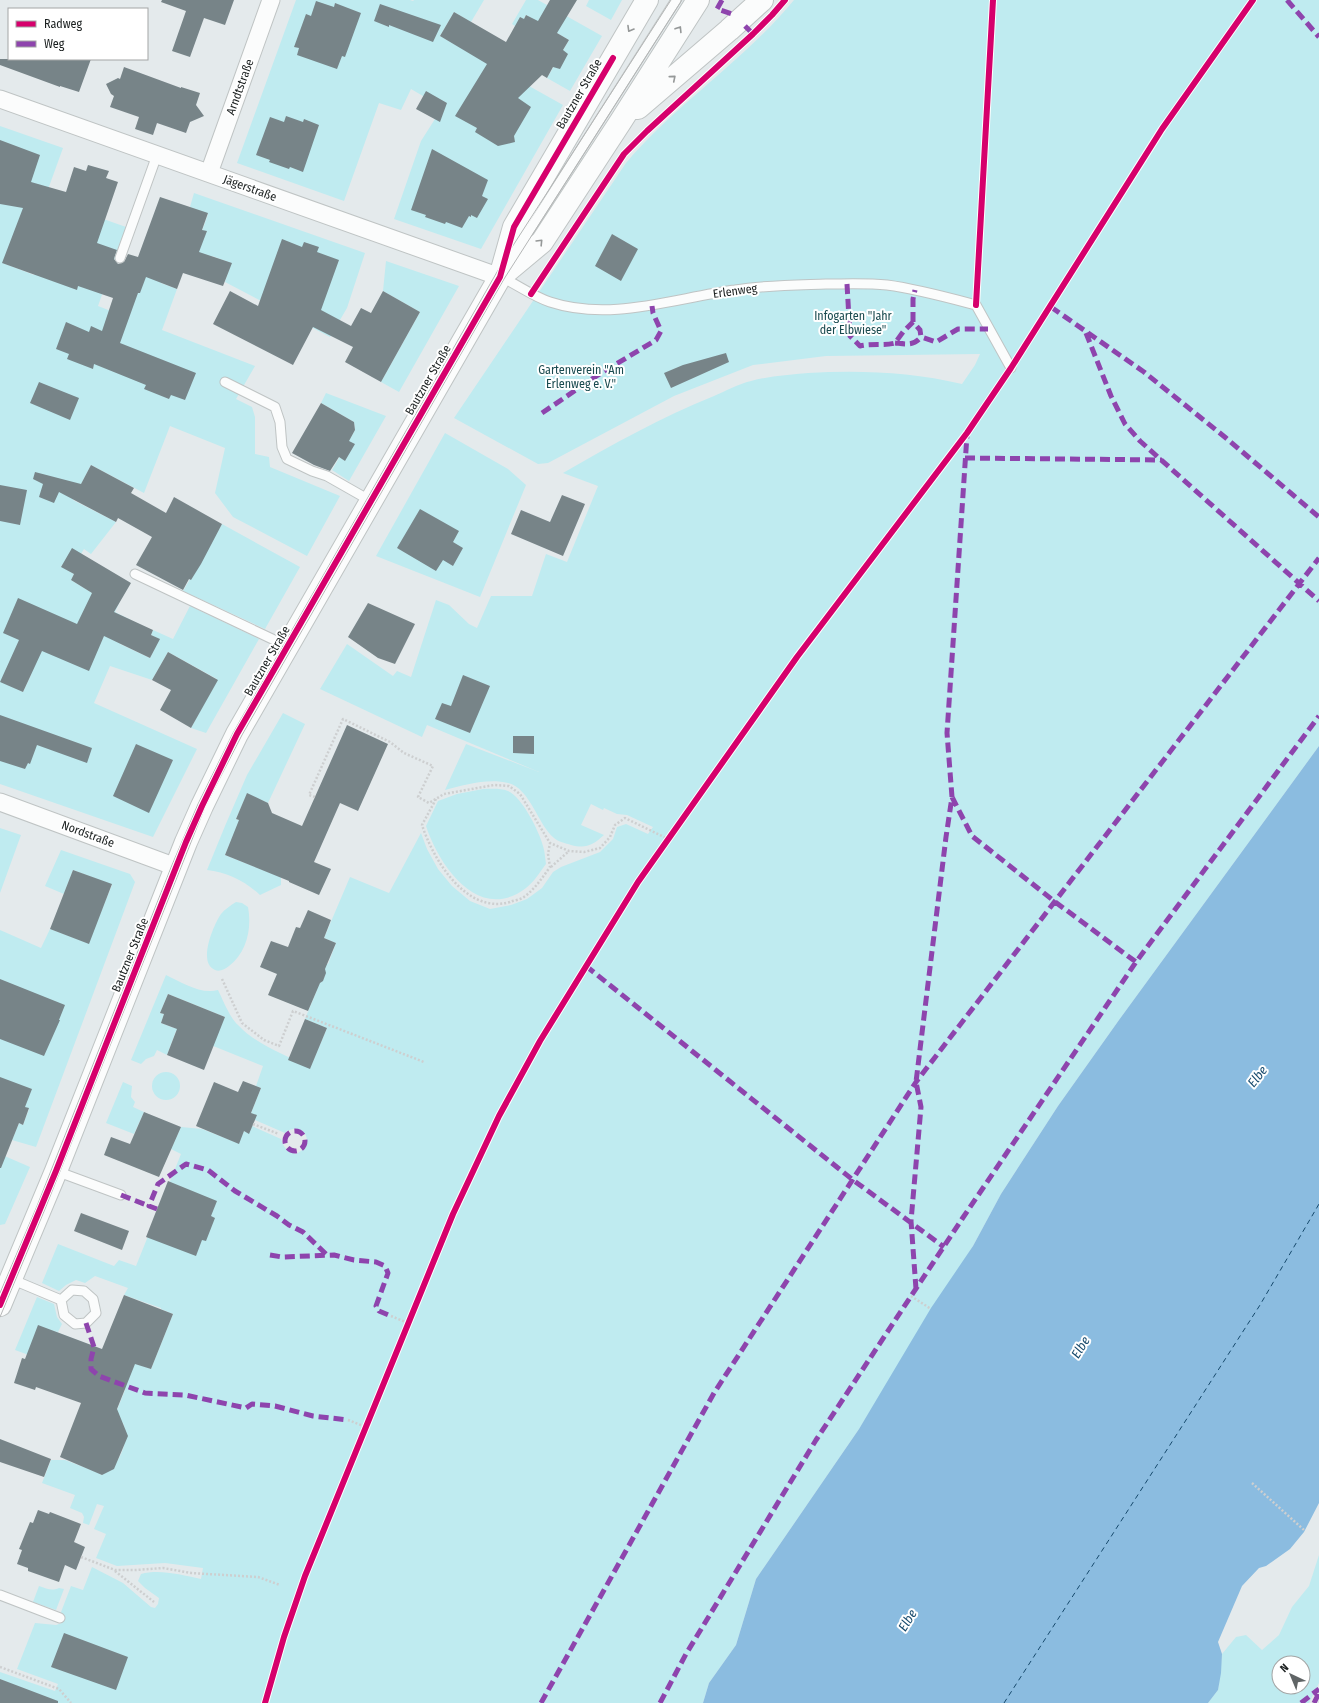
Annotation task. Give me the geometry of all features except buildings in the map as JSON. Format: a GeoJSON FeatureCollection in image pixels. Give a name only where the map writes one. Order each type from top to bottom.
{"type":"FeatureCollection","features":[{"type":"Feature","properties":{"kind":"main road","name":"Bautzner Straße"},"geometry":{"type":"LineString","coordinates":[[0,1305],[56,1171],[176,867],[202,806],[238,734],[500,277],[514,227],[647,0]]}},
{"type":"Feature","properties":{"kind":"main road","name":"Bautzner Straße"},"geometry":{"type":"LineString","coordinates":[[500,277],[542,242],[622,122],[698,0]]}},
{"type":"Feature","properties":{"kind":"main road"},"geometry":{"type":"LineString","coordinates":[[622,122],[762,0]]}},
{"type":"Feature","properties":{"kind":"street","name":"Arndtstraße"},"geometry":{"type":"LineString","coordinates":[[209,174],[271,0]]}},
{"type":"Feature","properties":{"kind":"street","name":"Jägerstraße"},"geometry":{"type":"LineString","coordinates":[[0,99],[500,277]]}},
{"type":"Feature","properties":{"kind":"street","name":"Nordstraße"},"geometry":{"type":"LineString","coordinates":[[0,802],[176,867]]}},
{"type":"Feature","properties":{"kind":"lane"},"geometry":{"type":"LineString","coordinates":[[500,277],[676,0]]}},
{"type":"Feature","properties":{"kind":"lane"},"geometry":{"type":"LineString","coordinates":[[120,258],[157,155]]}},
{"type":"Feature","properties":{"kind":"lane","name":"Erlenweg"},"geometry":{"type":"LineString","coordinates":[[500,277],[549,302],[602,310],[652,306],[736,290],[783,285],[885,285],[943,296],[976,305],[1011,368]]}},
{"type":"Feature","properties":{"kind":"lane"},"geometry":{"type":"LineString","coordinates":[[225,382],[275,406],[280,422],[282,447],[287,459],[312,472],[327,476],[371,501]]}},
{"type":"Feature","properties":{"kind":"lane"},"geometry":{"type":"LineString","coordinates":[[135,574],[288,646]]}},
{"type":"Feature","properties":{"kind":"lane"},"geometry":{"type":"LineString","coordinates":[[56,1171],[121,1195]]}},
{"type":"Feature","properties":{"kind":"lane"},"geometry":{"type":"LineString","coordinates":[[11,1279],[61,1300]]}},
{"type":"Feature","properties":{"kind":"lane"},"geometry":{"type":"LineString","coordinates":[[0,1595],[60,1618]]}},
{"type":"Feature","properties":{"kind":"path"},"geometry":{"type":"LineString","coordinates":[[315,797],[310,794],[343,719],[390,742],[404,753],[433,766],[418,797],[429,803],[444,794],[494,785],[509,786],[520,794],[550,843],[569,851],[584,852],[600,848],[610,837],[615,825],[624,818],[668,839]]}},
{"type":"Feature","properties":{"kind":"path"},"geometry":{"type":"LineString","coordinates":[[436,798],[422,825],[428,843],[452,879],[467,893],[484,902],[503,904],[523,898],[537,885],[550,867],[569,851]]}},
{"type":"Feature","properties":{"kind":"path"},"geometry":{"type":"LineString","coordinates":[[550,843],[548,854],[550,867]]}},
{"type":"Feature","properties":{"kind":"path"},"geometry":{"type":"LineString","coordinates":[[222,979],[242,1023],[264,1040],[279,1046],[293,1011],[424,1062]]}},
{"type":"Feature","properties":{"kind":"path"},"geometry":{"type":"LineString","coordinates":[[253,1124],[278,1134]]}},
{"type":"Feature","properties":{"kind":"path"},"geometry":{"type":"LineString","coordinates":[[911,1296],[931,1309]]}},
{"type":"Feature","properties":{"kind":"path"},"geometry":{"type":"LineString","coordinates":[[391,1316],[408,1324]]}},
{"type":"Feature","properties":{"kind":"path"},"geometry":{"type":"LineString","coordinates":[[348,1420],[366,1428]]}},
{"type":"Feature","properties":{"kind":"path"},"geometry":{"type":"LineString","coordinates":[[1252,1483],[1304,1530]]}},
{"type":"Feature","properties":{"kind":"path"},"geometry":{"type":"LineString","coordinates":[[80,1557],[115,1570],[154,1602]]}},
{"type":"Feature","properties":{"kind":"path"},"geometry":{"type":"LineString","coordinates":[[115,1570],[163,1568],[191,1573],[258,1577],[280,1585]]}},
{"type":"Feature","properties":{"kind":"path"},"geometry":{"type":"LineString","coordinates":[[0,1667],[59,1689],[71,1703]]}},
{"type":"Feature","properties":{"kind":"green space"},"geometry":{"type":"Polygon","coordinates":[[[296,0],[484,0],[471,22],[454,12],[440,36],[563,105],[481,249],[394,219],[421,141],[435,119],[423,96],[411,89],[401,110],[379,103],[344,201],[237,163],[296,0]]]}},
{"type":"Feature","properties":{"kind":"green space"},"geometry":{"type":"Polygon","coordinates":[[[526,0],[538,0],[602,36],[570,91],[547,78],[569,40],[526,15],[518,28],[512,24],[526,0]]]}},
{"type":"Feature","properties":{"kind":"green space"},"geometry":{"type":"Polygon","coordinates":[[[589,0],[622,0],[611,20],[586,6],[589,0]]]}},
{"type":"Feature","properties":{"kind":"green space"},"geometry":{"type":"Polygon","coordinates":[[[794,0],[1319,0],[1319,746],[1119,1020],[1058,1106],[1001,1194],[973,1246],[859,1429],[756,1579],[736,1645],[709,1683],[703,1703],[50,1703],[0,1679],[0,1672],[55,1691],[58,1684],[17,1669],[35,1623],[56,1625],[62,1623],[63,1618],[61,1612],[71,1586],[83,1590],[92,1567],[123,1583],[151,1607],[155,1608],[158,1604],[159,1598],[138,1581],[141,1574],[163,1572],[201,1579],[203,1568],[165,1563],[117,1566],[96,1558],[106,1534],[94,1529],[104,1506],[97,1504],[89,1525],[83,1523],[84,1517],[82,1513],[70,1508],[75,1495],[42,1483],[51,1460],[65,1460],[101,1475],[113,1466],[118,1460],[124,1446],[125,1430],[123,1423],[113,1420],[125,1390],[15,1350],[37,1297],[54,1304],[57,1317],[62,1324],[58,1332],[54,1331],[151,1369],[173,1314],[161,1308],[124,1295],[128,1288],[95,1276],[85,1283],[76,1280],[66,1285],[59,1291],[42,1283],[58,1244],[114,1266],[119,1260],[136,1266],[181,1154],[171,1149],[181,1127],[202,1129],[238,1143],[244,1131],[249,1133],[252,1126],[281,1139],[286,1149],[296,1154],[303,1149],[307,1139],[302,1131],[297,1129],[291,1129],[285,1133],[255,1120],[251,1113],[261,1088],[256,1086],[263,1066],[176,1031],[167,1055],[157,1050],[154,1056],[146,1059],[141,1064],[131,1060],[166,975],[198,989],[205,991],[218,990],[232,1018],[245,1032],[272,1049],[310,1068],[327,1028],[305,1019],[317,990],[315,986],[324,979],[325,963],[328,964],[336,943],[324,938],[350,877],[389,893],[421,833],[427,849],[438,869],[452,886],[470,901],[490,909],[511,905],[527,899],[542,888],[553,872],[561,867],[600,852],[613,839],[617,827],[626,824],[648,834],[653,827],[627,815],[617,814],[604,808],[603,810],[591,804],[581,825],[604,835],[589,845],[581,847],[571,845],[554,838],[543,825],[528,799],[516,786],[508,783],[492,781],[468,784],[445,790],[466,744],[539,772],[427,725],[422,737],[320,689],[347,644],[393,676],[397,671],[411,677],[436,600],[449,605],[469,624],[477,628],[491,596],[532,596],[546,554],[567,562],[598,486],[563,473],[618,442],[675,413],[741,384],[786,375],[827,372],[866,372],[905,374],[962,384],[975,365],[980,354],[826,356],[753,365],[674,396],[548,463],[538,464],[454,418],[626,163],[666,121],[754,43],[794,0]],[[168,994],[160,1013],[164,1014],[161,1023],[174,1028],[178,1020],[225,1017],[168,994]]]}},
{"type":"Feature","properties":{"kind":"green space"},"geometry":{"type":"Polygon","coordinates":[[[0,126],[63,148],[34,228],[3,263],[34,275],[61,204],[126,227],[98,306],[129,318],[130,303],[146,260],[167,267],[161,283],[177,289],[162,330],[255,366],[236,399],[252,407],[255,417],[255,454],[269,457],[270,467],[340,496],[307,556],[233,517],[215,493],[225,448],[170,426],[144,493],[91,465],[73,500],[116,522],[91,554],[84,549],[81,554],[61,566],[74,574],[71,580],[107,602],[120,601],[115,612],[131,620],[120,644],[150,658],[159,639],[151,635],[153,630],[173,639],[190,606],[259,639],[206,733],[191,728],[217,679],[168,652],[152,680],[110,666],[94,703],[197,749],[153,837],[0,784],[0,126]],[[31,675],[1,681],[23,692],[31,675]]]}},
{"type":"Feature","properties":{"kind":"green space"},"geometry":{"type":"Polygon","coordinates":[[[194,193],[365,253],[347,308],[330,337],[225,282],[231,263],[212,256],[208,270],[192,259],[208,214],[190,207],[194,193]]]}},
{"type":"Feature","properties":{"kind":"green space"},"geometry":{"type":"Polygon","coordinates":[[[386,261],[459,286],[399,392],[381,382],[420,312],[383,291],[386,261]]]}},
{"type":"Feature","properties":{"kind":"green space"},"geometry":{"type":"Polygon","coordinates":[[[326,393],[386,416],[349,481],[332,470],[355,430],[354,422],[321,403],[326,393]]]}},
{"type":"Feature","properties":{"kind":"green space"},"geometry":{"type":"Polygon","coordinates":[[[445,433],[508,469],[526,485],[480,597],[376,556],[445,433]]]}},
{"type":"Feature","properties":{"kind":"green space"},"geometry":{"type":"Polygon","coordinates":[[[222,524],[300,567],[265,629],[183,591],[222,524]]]}},
{"type":"Feature","properties":{"kind":"green space"},"geometry":{"type":"Polygon","coordinates":[[[283,713],[305,724],[268,803],[247,794],[236,819],[304,849],[233,836],[225,855],[281,877],[281,885],[260,895],[248,885],[229,875],[207,870],[247,775],[283,713]]]}},
{"type":"Feature","properties":{"kind":"green space"},"geometry":{"type":"Polygon","coordinates":[[[483,789],[502,789],[513,794],[529,815],[544,848],[546,864],[537,877],[529,886],[509,897],[492,899],[477,895],[463,886],[440,858],[426,826],[438,801],[457,794],[483,789]]]}},
{"type":"Feature","properties":{"kind":"green space"},"geometry":{"type":"Polygon","coordinates":[[[0,828],[21,835],[0,893],[0,828]]]}},
{"type":"Feature","properties":{"kind":"green space"},"geometry":{"type":"Polygon","coordinates":[[[61,850],[130,874],[135,882],[36,1147],[12,1140],[19,1123],[23,1125],[29,1109],[25,1107],[0,1077],[0,930],[41,948],[50,929],[88,943],[112,885],[73,870],[64,894],[45,886],[61,850]]]}},
{"type":"Feature","properties":{"kind":"green space"},"geometry":{"type":"Polygon","coordinates":[[[236,902],[242,903],[248,907],[249,923],[247,939],[240,954],[229,966],[219,971],[215,970],[210,966],[207,960],[207,952],[211,934],[221,914],[236,902]]]}},
{"type":"Feature","properties":{"kind":"green space"},"geometry":{"type":"Polygon","coordinates":[[[166,1072],[176,1076],[180,1086],[176,1096],[166,1100],[156,1096],[152,1086],[156,1076],[166,1072]]]}},
{"type":"Feature","properties":{"kind":"green space"},"geometry":{"type":"Polygon","coordinates":[[[123,1082],[132,1086],[131,1097],[135,1102],[133,1107],[144,1112],[134,1134],[106,1123],[123,1082]]]}},
{"type":"Feature","properties":{"kind":"green space"},"geometry":{"type":"Polygon","coordinates":[[[0,1154],[30,1167],[5,1224],[0,1225],[0,1154]]]}},
{"type":"Feature","properties":{"kind":"green space"},"geometry":{"type":"Polygon","coordinates":[[[1319,1555],[1319,1683],[1309,1703],[1208,1703],[1218,1690],[1222,1654],[1236,1637],[1246,1635],[1262,1650],[1279,1635],[1292,1607],[1309,1586],[1319,1555]]]}},
{"type":"Feature","properties":{"kind":"green space"},"geometry":{"type":"Polygon","coordinates":[[[39,1586],[49,1589],[64,1589],[56,1610],[33,1602],[39,1586]]]}},
{"type":"Feature","properties":{"kind":"water","name":"Elbe"},"geometry":{"type":"Polygon","coordinates":[[[1319,746],[1319,1503],[1304,1532],[1290,1549],[1266,1566],[1259,1568],[1242,1586],[1218,1642],[1222,1654],[1218,1690],[1208,1703],[703,1703],[709,1683],[736,1645],[756,1579],[859,1429],[931,1308],[973,1246],[1001,1194],[1058,1106],[1119,1020],[1319,746]]]}},
{"type":"Feature","properties":{"kind":"ferry route"},"geometry":{"type":"LineString","coordinates":[[1004,1703],[1260,1305],[1319,1204]]}},
{"type":"Feature","properties":{"kind":"tram line"},"geometry":{"type":"LineString","coordinates":[[0,1293],[37,1206],[172,865],[198,804],[233,733],[505,258],[671,0]]}},
{"type":"Feature","properties":{"kind":"tram line"},"geometry":{"type":"LineString","coordinates":[[0,1317],[45,1209],[205,807],[242,735],[504,279],[682,0]]}},
{"type":"Feature","properties":{"kind":"marked path"},"geometry":{"type":"LineString","coordinates":[[722,0],[717,9],[735,15]]}},
{"type":"Feature","properties":{"kind":"marked path"},"geometry":{"type":"LineString","coordinates":[[1287,0],[1319,37]]}},
{"type":"Feature","properties":{"kind":"marked path"},"geometry":{"type":"LineString","coordinates":[[745,26],[753,34]]}},
{"type":"Feature","properties":{"kind":"marked path"},"geometry":{"type":"LineString","coordinates":[[847,284],[850,336],[860,346],[895,343],[913,322],[920,330],[921,337],[936,342],[958,329],[988,329]]}},
{"type":"Feature","properties":{"kind":"marked path"},"geometry":{"type":"LineString","coordinates":[[913,322],[913,299],[915,290]]}},
{"type":"Feature","properties":{"kind":"marked path"},"geometry":{"type":"LineString","coordinates":[[542,413],[598,375],[656,340],[661,331],[653,313],[652,306]]}},
{"type":"Feature","properties":{"kind":"marked path"},"geometry":{"type":"LineString","coordinates":[[1051,307],[1144,372],[1226,438],[1319,517]]}},
{"type":"Feature","properties":{"kind":"marked path"},"geometry":{"type":"LineString","coordinates":[[1086,333],[1111,396],[1125,424],[1140,441],[1319,601]]}},
{"type":"Feature","properties":{"kind":"marked path"},"geometry":{"type":"LineString","coordinates":[[895,343],[913,343],[921,337]]}},
{"type":"Feature","properties":{"kind":"marked path"},"geometry":{"type":"LineString","coordinates":[[916,1289],[911,1221],[921,1107],[916,1082],[952,797],[947,733],[967,435]]}},
{"type":"Feature","properties":{"kind":"marked path"},"geometry":{"type":"LineString","coordinates":[[965,458],[1162,460]]}},
{"type":"Feature","properties":{"kind":"marked path"},"geometry":{"type":"LineString","coordinates":[[541,1703],[714,1393],[916,1082],[1319,558]]}},
{"type":"Feature","properties":{"kind":"marked path"},"geometry":{"type":"LineString","coordinates":[[660,1703],[686,1654],[816,1440],[962,1219],[1136,962],[1319,716]]}},
{"type":"Feature","properties":{"kind":"marked path"},"geometry":{"type":"LineString","coordinates":[[952,797],[972,836],[1054,901],[1136,962]]}},
{"type":"Feature","properties":{"kind":"marked path"},"geometry":{"type":"LineString","coordinates":[[586,966],[853,1180],[944,1247]]}},
{"type":"Feature","properties":{"kind":"marked path"},"geometry":{"type":"LineString","coordinates":[[295,1131],[302,1134],[305,1141],[302,1148],[295,1151],[288,1148],[285,1141],[288,1134],[295,1131]]}},
{"type":"Feature","properties":{"kind":"marked path"},"geometry":{"type":"LineString","coordinates":[[157,1209],[149,1206],[158,1184],[186,1164],[208,1170],[235,1191],[277,1216],[289,1225],[303,1232],[327,1255]]}},
{"type":"Feature","properties":{"kind":"marked path"},"geometry":{"type":"LineString","coordinates":[[121,1195],[149,1206]]}},
{"type":"Feature","properties":{"kind":"marked path"},"geometry":{"type":"LineString","coordinates":[[270,1255],[282,1257],[334,1255],[354,1260],[376,1262],[385,1266],[388,1273],[376,1306],[379,1311],[391,1316]]}},
{"type":"Feature","properties":{"kind":"marked path"},"geometry":{"type":"LineString","coordinates":[[86,1323],[94,1347],[91,1359],[91,1369],[99,1376],[145,1393],[185,1395],[246,1408],[252,1404],[275,1406],[313,1416],[348,1420]]}},
{"type":"Feature","properties":{"kind":"marked path"},"geometry":{"type":"LineString","coordinates":[[1301,1703],[1319,1689]]}},
{"type":"Feature","properties":{"kind":"marked path"},"geometry":{"type":"LineString","coordinates":[[1314,1703],[1319,1693]]}},
{"type":"Feature","properties":{"kind":"cycle path"},"geometry":{"type":"LineString","coordinates":[[531,294],[624,154],[753,34],[785,0]]}},
{"type":"Feature","properties":{"kind":"cycle path"},"geometry":{"type":"LineString","coordinates":[[976,305],[993,0]]}},
{"type":"Feature","properties":{"kind":"cycle path"},"geometry":{"type":"LineString","coordinates":[[265,1703],[284,1637],[305,1576],[453,1214],[499,1116],[540,1041],[638,882],[797,657],[967,433],[1011,368],[1162,129],[1253,0]]}},
{"type":"Feature","properties":{"kind":"cycle path"},"geometry":{"type":"LineString","coordinates":[[0,1305],[56,1171],[186,842],[237,734],[500,277],[514,227],[613,58]]}},
{"type":"Feature","properties":{"kind":"park label","name":"Infogarten \"Jahr der Elbwiese\""},"geometry":{"type":"Point","coordinates":[853,323]}},
{"type":"Feature","properties":{"kind":"park label","name":"Gartenverein \"Am Erlenweg e. V.\""},"geometry":{"type":"Point","coordinates":[581,377]}}]}
